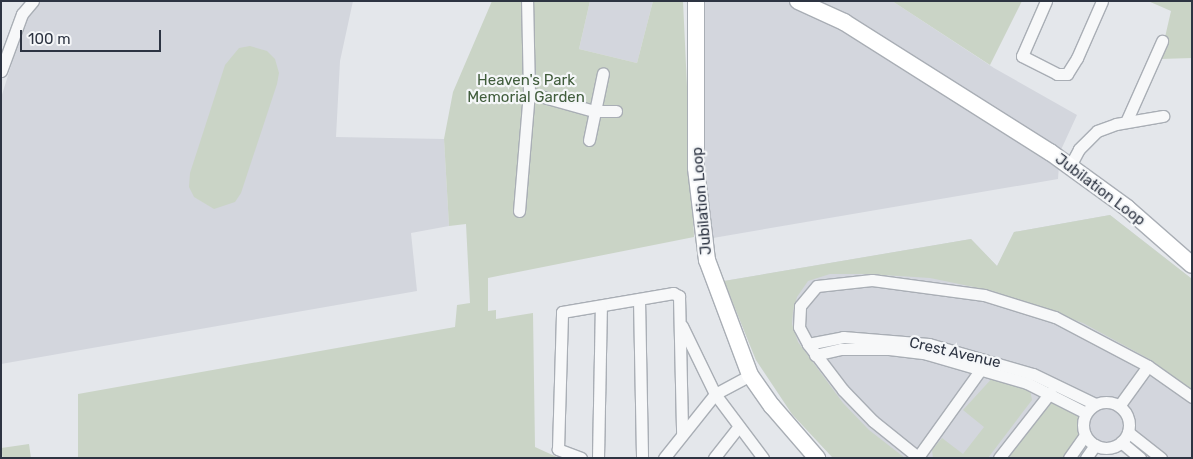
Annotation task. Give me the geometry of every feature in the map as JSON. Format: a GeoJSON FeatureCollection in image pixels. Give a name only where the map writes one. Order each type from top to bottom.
{"type":"FeatureCollection","features":[{"type":"Feature","properties":{"kind":"main road","name":"Jubilation Loop"},"geometry":{"type":"LineString","coordinates":[[696,1],[696,168],[706,260],[750,375],[772,406],[818,458]]}},
{"type":"Feature","properties":{"kind":"main road","name":"Jubilation Loop"},"geometry":{"type":"LineString","coordinates":[[798,1],[844,22],[1070,166],[1127,208],[1192,265]]}},
{"type":"Feature","properties":{"kind":"street"},"geometry":{"type":"LineString","coordinates":[[1,71],[22,14],[33,1]]}},
{"type":"Feature","properties":{"kind":"street"},"geometry":{"type":"LineString","coordinates":[[519,212],[529,93],[527,1]]}},
{"type":"Feature","properties":{"kind":"street"},"geometry":{"type":"LineString","coordinates":[[1046,1],[1022,56],[1057,74],[1067,74],[1077,58],[1102,1]]}},
{"type":"Feature","properties":{"kind":"street"},"geometry":{"type":"LineString","coordinates":[[1126,122],[1162,41]]}},
{"type":"Feature","properties":{"kind":"street"},"geometry":{"type":"LineString","coordinates":[[589,140],[603,73]]}},
{"type":"Feature","properties":{"kind":"street"},"geometry":{"type":"LineString","coordinates":[[529,93],[594,111],[616,111]]}},
{"type":"Feature","properties":{"kind":"street"},"geometry":{"type":"LineString","coordinates":[[1070,166],[1079,149],[1097,131],[1126,122],[1163,116]]}},
{"type":"Feature","properties":{"kind":"street"},"geometry":{"type":"LineString","coordinates":[[986,364],[918,457],[873,421],[815,356],[799,327],[800,306],[804,298],[817,286],[872,280],[984,295],[1054,317],[1148,366],[1192,397]]}},
{"type":"Feature","properties":{"kind":"street"},"geometry":{"type":"LineString","coordinates":[[581,458],[558,449],[562,312],[673,293],[679,296],[682,434]]}},
{"type":"Feature","properties":{"kind":"street"},"geometry":{"type":"LineString","coordinates":[[639,299],[642,458]]}},
{"type":"Feature","properties":{"kind":"street"},"geometry":{"type":"LineString","coordinates":[[598,458],[601,306]]}},
{"type":"Feature","properties":{"kind":"street"},"geometry":{"type":"LineString","coordinates":[[680,321],[715,394],[738,428],[763,458]]}},
{"type":"Feature","properties":{"kind":"street","name":"Crest Avenue"},"geometry":{"type":"LineString","coordinates":[[808,344],[842,337],[929,344],[986,364],[1056,383],[1090,408]]}},
{"type":"Feature","properties":{"kind":"street","name":"Crest Avenue"},"geometry":{"type":"LineString","coordinates":[[815,356],[841,349],[889,349],[986,364],[1050,393],[1090,408]]}},
{"type":"Feature","properties":{"kind":"street"},"geometry":{"type":"LineString","coordinates":[[1119,406],[1148,366]]}},
{"type":"Feature","properties":{"kind":"street"},"geometry":{"type":"LineString","coordinates":[[664,458],[715,394],[750,375]]}},
{"type":"Feature","properties":{"kind":"street"},"geometry":{"type":"LineString","coordinates":[[999,458],[1050,393]]}},
{"type":"Feature","properties":{"kind":"street"},"geometry":{"type":"LineString","coordinates":[[1107,402],[1119,406],[1128,417],[1128,432],[1121,442],[1108,448],[1095,445],[1085,435],[1083,428],[1090,408],[1107,402]]}},
{"type":"Feature","properties":{"kind":"street"},"geometry":{"type":"LineString","coordinates":[[714,458],[738,428]]}},
{"type":"Feature","properties":{"kind":"street"},"geometry":{"type":"LineString","coordinates":[[1128,432],[1160,458]]}},
{"type":"Feature","properties":{"kind":"street"},"geometry":{"type":"LineString","coordinates":[[1069,458],[1085,435]]}},
{"type":"Feature","properties":{"kind":"street"},"geometry":{"type":"LineString","coordinates":[[1121,442],[1140,458]]}},
{"type":"Feature","properties":{"kind":"street"},"geometry":{"type":"LineString","coordinates":[[1086,458],[1095,445]]}},
{"type":"Feature","properties":{"kind":"shaded area"},"geometry":{"type":"Polygon","coordinates":[[[35,1],[353,1],[340,61],[336,137],[444,139],[449,226],[411,233],[417,291],[1,364],[1,98],[19,40],[35,1]]]}},
{"type":"Feature","properties":{"kind":"shaded area"},"geometry":{"type":"Polygon","coordinates":[[[590,1],[653,1],[637,63],[579,49],[590,1]]]}},
{"type":"Feature","properties":{"kind":"shaded area"},"geometry":{"type":"Polygon","coordinates":[[[705,1],[892,1],[994,68],[1077,115],[1060,152],[1058,179],[713,238],[704,164],[705,1]]]}},
{"type":"Feature","properties":{"kind":"shaded area"},"geometry":{"type":"Polygon","coordinates":[[[1110,215],[1192,279],[1192,458],[1130,458],[1119,451],[1098,454],[1094,458],[833,458],[792,414],[756,360],[724,281],[971,239],[997,266],[1014,232],[1110,215]]]}},
{"type":"Feature","properties":{"kind":"green space","name":"Heaven's Park Memorial Garden"},"geometry":{"type":"Polygon","coordinates":[[[492,1],[590,1],[579,49],[637,63],[653,1],[683,1],[694,237],[488,278],[488,311],[496,310],[496,319],[533,313],[535,447],[559,458],[78,458],[78,394],[455,327],[457,305],[470,303],[466,224],[449,226],[444,139],[453,92],[492,1]]]}},
{"type":"Feature","properties":{"kind":"green space"},"geometry":{"type":"Polygon","coordinates":[[[892,1],[1022,1],[990,65],[892,1]]]}},
{"type":"Feature","properties":{"kind":"green space"},"geometry":{"type":"Polygon","coordinates":[[[1148,1],[1192,1],[1192,58],[1160,59],[1171,11],[1148,1]]]}},
{"type":"Feature","properties":{"kind":"green space"},"geometry":{"type":"Polygon","coordinates":[[[250,46],[267,51],[275,59],[279,73],[277,84],[241,193],[235,202],[214,209],[194,197],[189,187],[190,173],[225,65],[239,48],[250,46]]]}},
{"type":"Feature","properties":{"kind":"green space"},"geometry":{"type":"Polygon","coordinates":[[[1110,215],[1192,279],[1192,391],[1151,360],[1083,323],[993,291],[930,278],[867,274],[830,274],[808,281],[797,297],[793,311],[792,324],[798,342],[843,403],[869,430],[905,458],[833,458],[792,414],[756,360],[724,281],[971,239],[997,266],[1014,232],[1110,215]]]}},
{"type":"Feature","properties":{"kind":"green space"},"geometry":{"type":"Polygon","coordinates":[[[995,375],[1030,389],[1032,400],[988,458],[933,458],[932,450],[942,438],[963,454],[984,427],[963,410],[995,375]]]}},
{"type":"Feature","properties":{"kind":"green space"},"geometry":{"type":"Polygon","coordinates":[[[1053,401],[1079,415],[1082,436],[1067,458],[1008,458],[1053,401]]]}},
{"type":"Feature","properties":{"kind":"green space"},"geometry":{"type":"Polygon","coordinates":[[[29,444],[31,458],[3,458],[1,448],[29,444]]]}}]}
